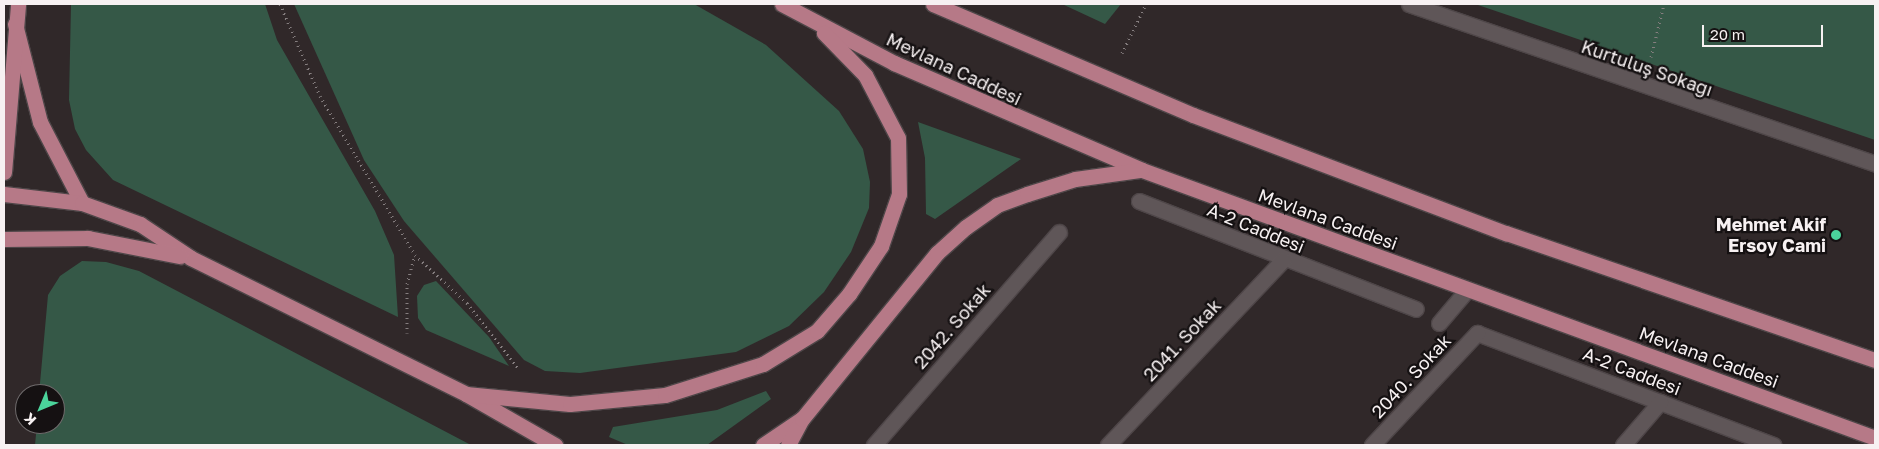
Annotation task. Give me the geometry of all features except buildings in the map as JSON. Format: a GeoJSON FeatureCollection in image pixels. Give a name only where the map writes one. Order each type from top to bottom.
{"type":"FeatureCollection","features":[{"type":"Feature","properties":{"kind":"main road"},"geometry":{"type":"LineString","coordinates":[[4,172],[18,4]]}},
{"type":"Feature","properties":{"kind":"main road","name":"Mevlana Caddesi"},"geometry":{"type":"LineString","coordinates":[[782,4],[815,24],[1021,121],[1142,170],[1875,438]]}},
{"type":"Feature","properties":{"kind":"main road"},"geometry":{"type":"LineString","coordinates":[[933,4],[1109,80],[1506,233],[1875,360]]}},
{"type":"Feature","properties":{"kind":"main road"},"geometry":{"type":"LineString","coordinates":[[16,24],[40,122],[82,203]]}},
{"type":"Feature","properties":{"kind":"main road"},"geometry":{"type":"LineString","coordinates":[[466,394],[542,402],[620,403],[709,384],[795,347],[849,294],[881,246],[899,194],[898,138],[865,75],[815,24]]}},
{"type":"Feature","properties":{"kind":"main road"},"geometry":{"type":"LineString","coordinates":[[788,445],[802,419],[937,253],[966,227],[997,205],[1027,194],[1075,179],[1142,170]]}},
{"type":"Feature","properties":{"kind":"main road"},"geometry":{"type":"LineString","coordinates":[[4,194],[82,203],[140,224],[191,258],[466,394],[555,445]]}},
{"type":"Feature","properties":{"kind":"main road"},"geometry":{"type":"LineString","coordinates":[[4,239],[88,238],[191,258]]}},
{"type":"Feature","properties":{"kind":"main road"},"geometry":{"type":"LineString","coordinates":[[763,445],[802,419]]}},
{"type":"Feature","properties":{"kind":"street","name":"Kurtuluş Sokağı"},"geometry":{"type":"LineString","coordinates":[[1408,4],[1643,87],[1875,164]]}},
{"type":"Feature","properties":{"kind":"street","name":"A-2 Caddesi"},"geometry":{"type":"LineString","coordinates":[[1139,201],[1283,260],[1416,309]]}},
{"type":"Feature","properties":{"kind":"street","name":"2042. Sokak"},"geometry":{"type":"LineString","coordinates":[[874,445],[1059,232]]}},
{"type":"Feature","properties":{"kind":"street","name":"2041. Sokak"},"geometry":{"type":"LineString","coordinates":[[1108,445],[1283,260]]}},
{"type":"Feature","properties":{"kind":"street"},"geometry":{"type":"LineString","coordinates":[[1439,323],[1466,290]]}},
{"type":"Feature","properties":{"kind":"street","name":"A-2 Caddesi"},"geometry":{"type":"LineString","coordinates":[[1477,333],[1774,445]]}},
{"type":"Feature","properties":{"kind":"street","name":"2040. Sokak"},"geometry":{"type":"LineString","coordinates":[[1372,445],[1477,333]]}},
{"type":"Feature","properties":{"kind":"street"},"geometry":{"type":"LineString","coordinates":[[1624,445],[1660,402]]}},
{"type":"Feature","properties":{"kind":"path"},"geometry":{"type":"LineString","coordinates":[[280,4],[320,96],[415,255],[467,303],[542,402]]}},
{"type":"Feature","properties":{"kind":"path"},"geometry":{"type":"LineString","coordinates":[[1109,80],[1146,4]]}},
{"type":"Feature","properties":{"kind":"path"},"geometry":{"type":"LineString","coordinates":[[1643,87],[1664,4]]}},
{"type":"Feature","properties":{"kind":"path"},"geometry":{"type":"LineString","coordinates":[[403,363],[407,284],[415,255]]}},
{"type":"Feature","properties":{"kind":"green space"},"geometry":{"type":"Polygon","coordinates":[[[71,4],[265,4],[277,40],[375,211],[394,255],[398,317],[113,180],[86,150],[75,129],[69,100],[71,4]]]}},
{"type":"Feature","properties":{"kind":"green space"},"geometry":{"type":"Polygon","coordinates":[[[294,4],[694,4],[766,45],[839,111],[863,149],[870,182],[869,208],[851,252],[824,292],[789,326],[736,352],[580,373],[545,371],[524,360],[404,221],[364,160],[294,4]]]}},
{"type":"Feature","properties":{"kind":"green space"},"geometry":{"type":"Polygon","coordinates":[[[1062,4],[1121,4],[1105,24],[1062,4]]]}},
{"type":"Feature","properties":{"kind":"green space"},"geometry":{"type":"Polygon","coordinates":[[[1475,4],[1875,4],[1875,140],[1475,4]]]}},
{"type":"Feature","properties":{"kind":"green space"},"geometry":{"type":"Polygon","coordinates":[[[918,122],[1021,159],[935,219],[926,214],[925,158],[918,122]]]}},
{"type":"Feature","properties":{"kind":"green space"},"geometry":{"type":"Polygon","coordinates":[[[82,261],[106,262],[139,271],[471,445],[35,445],[36,434],[65,434],[65,384],[40,384],[48,295],[60,276],[82,261]]]}},
{"type":"Feature","properties":{"kind":"green space"},"geometry":{"type":"Polygon","coordinates":[[[436,281],[489,337],[509,366],[426,330],[418,318],[417,296],[424,285],[436,281]]]}},
{"type":"Feature","properties":{"kind":"green space"},"geometry":{"type":"Polygon","coordinates":[[[766,391],[771,399],[707,445],[628,445],[609,437],[613,427],[717,410],[766,391]]]}},
{"type":"Feature","properties":{"kind":"place","name":"Mehmet Akif Ersoy Cami"},"geometry":{"type":"Point","coordinates":[1836,235]}}]}
